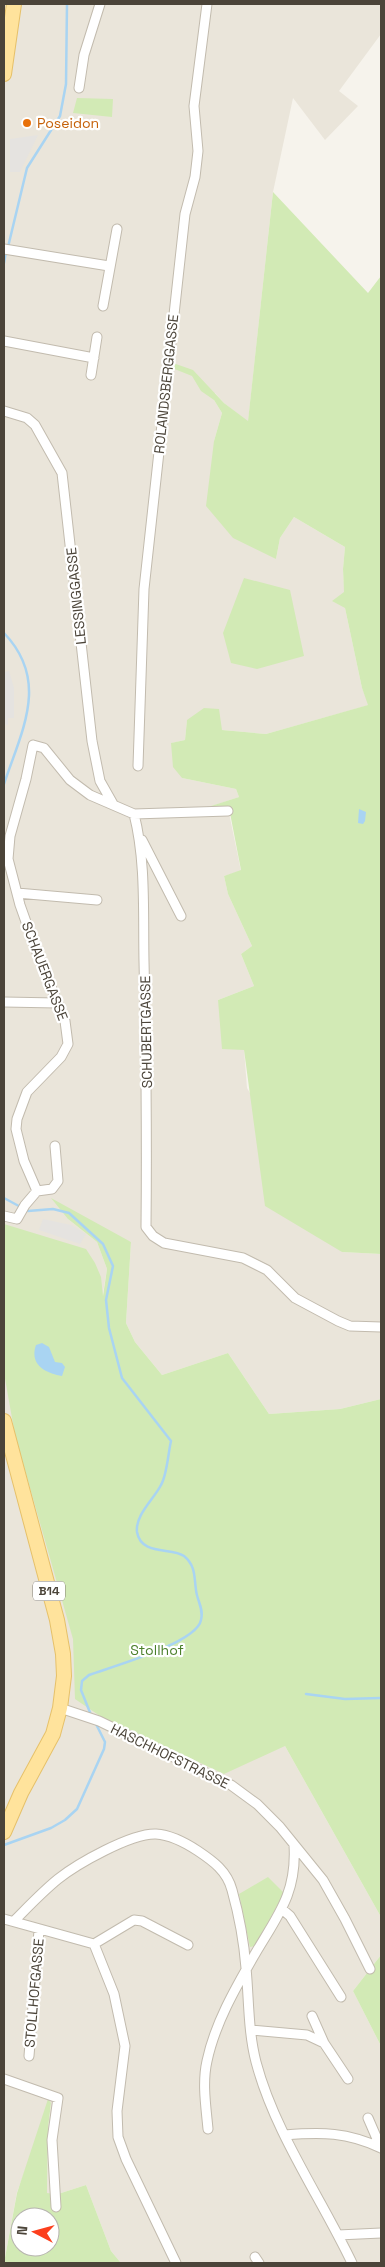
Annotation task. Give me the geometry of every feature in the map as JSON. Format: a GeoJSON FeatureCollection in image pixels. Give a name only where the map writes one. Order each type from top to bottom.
{"type":"FeatureCollection","features":[{"type":"Feature","properties":{"kind":"main road"},"geometry":{"type":"LineString","coordinates":[[4,74],[14,4]]}},
{"type":"Feature","properties":{"kind":"main road","name":"B14"},"geometry":{"type":"LineString","coordinates":[[4,1421],[61,1640],[64,1676],[60,1708],[53,1734],[5,1824]]}},
{"type":"Feature","properties":{"kind":"street"},"geometry":{"type":"LineString","coordinates":[[79,88],[84,55],[100,4]]}},
{"type":"Feature","properties":{"kind":"street","name":"ROLANDSBERGGASSE"},"geometry":{"type":"LineString","coordinates":[[138,766],[144,589],[185,214],[195,177],[198,151],[194,106],[207,4]]}},
{"type":"Feature","properties":{"kind":"street"},"geometry":{"type":"LineString","coordinates":[[103,306],[117,229]]}},
{"type":"Feature","properties":{"kind":"street"},"geometry":{"type":"LineString","coordinates":[[7,249],[109,266]]}},
{"type":"Feature","properties":{"kind":"street"},"geometry":{"type":"LineString","coordinates":[[91,375],[97,337]]}},
{"type":"Feature","properties":{"kind":"street"},"geometry":{"type":"LineString","coordinates":[[4,341],[94,358]]}},
{"type":"Feature","properties":{"kind":"street","name":"LESSINGGASSE"},"geometry":{"type":"LineString","coordinates":[[4,411],[27,418],[35,425],[62,473],[92,741],[100,781],[112,804]]}},
{"type":"Feature","properties":{"kind":"street","name":"SCHAUERGASSE"},"geometry":{"type":"LineString","coordinates":[[37,1191],[24,1161],[16,1124],[27,1092],[62,1056],[68,1047],[68,1030],[9,869],[8,849],[33,745],[44,748],[70,780],[90,795],[112,804]]}},
{"type":"Feature","properties":{"kind":"street"},"geometry":{"type":"LineString","coordinates":[[112,804],[134,814],[228,811]]}},
{"type":"Feature","properties":{"kind":"street","name":"SCHUBERTGASSE"},"geometry":{"type":"LineString","coordinates":[[134,814],[140,838],[147,1103],[146,1227],[153,1236],[164,1243],[243,1258],[267,1270],[302,1302],[338,1322],[350,1326],[381,1327]]}},
{"type":"Feature","properties":{"kind":"street","name":"SCHUBERTGASSE"},"geometry":{"type":"LineString","coordinates":[[140,838],[181,916]]}},
{"type":"Feature","properties":{"kind":"street"},"geometry":{"type":"LineString","coordinates":[[17,894],[97,900]]}},
{"type":"Feature","properties":{"kind":"street"},"geometry":{"type":"LineString","coordinates":[[4,1002],[57,1003]]}},
{"type":"Feature","properties":{"kind":"street"},"geometry":{"type":"LineString","coordinates":[[4,1216],[17,1219],[22,1209],[37,1191],[52,1189],[58,1181],[55,1146]]}},
{"type":"Feature","properties":{"kind":"street","name":"HASCHHOFSTRASSE"},"geometry":{"type":"LineString","coordinates":[[60,1708],[99,1721],[231,1785],[257,1804],[280,1827],[323,1880],[370,1969]]}},
{"type":"Feature","properties":{"kind":"street"},"geometry":{"type":"LineString","coordinates":[[14,1921],[57,1880],[73,1868],[130,1839],[149,1834],[161,1834],[192,1846],[216,1863],[224,1872],[232,1889],[246,1969],[250,2030],[256,2060],[270,2106],[352,2263]]}},
{"type":"Feature","properties":{"kind":"street"},"geometry":{"type":"LineString","coordinates":[[208,2129],[205,2092],[206,2062],[216,2030],[246,1969],[283,1910],[295,1861],[294,1845]]}},
{"type":"Feature","properties":{"kind":"street"},"geometry":{"type":"LineString","coordinates":[[283,1910],[290,1916],[341,1997]]}},
{"type":"Feature","properties":{"kind":"street"},"geometry":{"type":"LineString","coordinates":[[4,1919],[94,1944],[134,1920],[142,1921],[188,1945]]}},
{"type":"Feature","properties":{"kind":"street","name":"STOLLHOFGASSE"},"geometry":{"type":"LineString","coordinates":[[29,2056],[39,1930]]}},
{"type":"Feature","properties":{"kind":"street"},"geometry":{"type":"LineString","coordinates":[[94,1944],[114,1994],[126,2046],[117,2111],[118,2137],[130,2168],[176,2263]]}},
{"type":"Feature","properties":{"kind":"street"},"geometry":{"type":"LineString","coordinates":[[312,2016],[324,2043],[348,2079]]}},
{"type":"Feature","properties":{"kind":"street"},"geometry":{"type":"LineString","coordinates":[[250,2030],[307,2035],[324,2043]]}},
{"type":"Feature","properties":{"kind":"street"},"geometry":{"type":"LineString","coordinates":[[4,2079],[58,2098],[52,2140],[56,2207]]}},
{"type":"Feature","properties":{"kind":"street"},"geometry":{"type":"LineString","coordinates":[[368,2118],[381,2148]]}},
{"type":"Feature","properties":{"kind":"street"},"geometry":{"type":"LineString","coordinates":[[285,2135],[326,2132],[356,2138],[381,2148]]}},
{"type":"Feature","properties":{"kind":"street"},"geometry":{"type":"LineString","coordinates":[[338,2235],[381,2233]]}},
{"type":"Feature","properties":{"kind":"shaded area"},"geometry":{"type":"Polygon","coordinates":[[[4,4],[381,4],[381,34],[339,91],[358,106],[325,140],[293,98],[273,192],[248,422],[224,403],[215,393],[214,400],[222,413],[214,441],[276,559],[280,538],[294,517],[345,547],[343,569],[345,608],[362,688],[369,705],[266,734],[222,730],[187,720],[185,740],[172,743],[182,778],[236,789],[239,797],[212,806],[229,813],[241,871],[224,876],[228,894],[252,946],[241,954],[254,986],[218,1000],[244,1049],[247,1088],[342,1252],[381,1254],[381,1399],[340,1409],[269,1414],[228,1353],[162,1375],[135,1342],[126,1323],[131,1242],[68,1219],[97,1242],[107,1269],[102,1299],[285,1746],[381,1917],[381,1955],[353,1991],[381,2046],[381,2263],[121,2263],[111,2251],[86,2185],[58,2194],[47,2193],[48,2128],[51,2103],[17,2192],[14,2207],[10,2207],[10,2230],[4,2263],[4,4]]]}},
{"type":"Feature","properties":{"kind":"shaded area"},"geometry":{"type":"Polygon","coordinates":[[[38,135],[20,172],[10,172],[10,139],[38,135]]]}},
{"type":"Feature","properties":{"kind":"shaded area"},"geometry":{"type":"Polygon","coordinates":[[[9,671],[14,688],[14,718],[8,718],[8,725],[4,724],[4,672],[9,671]]]}},
{"type":"Feature","properties":{"kind":"shaded area"},"geometry":{"type":"Polygon","coordinates":[[[43,1219],[71,1225],[86,1234],[80,1244],[39,1230],[43,1219]]]}},
{"type":"Feature","properties":{"kind":"green space"},"geometry":{"type":"Polygon","coordinates":[[[77,98],[113,99],[112,117],[73,113],[77,98]]]}},
{"type":"Feature","properties":{"kind":"green space"},"geometry":{"type":"Polygon","coordinates":[[[273,192],[368,293],[381,276],[381,1254],[342,1252],[265,1206],[244,1050],[222,1049],[218,1000],[254,986],[241,954],[252,946],[228,894],[224,876],[241,870],[230,813],[211,806],[239,797],[236,789],[182,778],[173,767],[171,743],[185,740],[187,720],[204,708],[219,709],[222,730],[266,734],[368,705],[362,688],[345,608],[332,601],[344,592],[343,569],[345,547],[294,517],[280,538],[276,559],[233,538],[206,506],[214,441],[222,413],[214,400],[201,391],[192,376],[172,368],[173,363],[193,370],[224,403],[248,421],[273,192]]]}},
{"type":"Feature","properties":{"kind":"green space"},"geometry":{"type":"Polygon","coordinates":[[[244,578],[290,590],[304,656],[257,669],[231,663],[223,633],[244,578]]]}},
{"type":"Feature","properties":{"kind":"green space","name":"Stollhof"},"geometry":{"type":"Polygon","coordinates":[[[51,1198],[131,1242],[126,1323],[135,1342],[162,1375],[228,1353],[269,1414],[340,1409],[381,1399],[381,1917],[285,1746],[224,1774],[100,1716],[75,1699],[73,1639],[15,1435],[4,1373],[4,1224],[86,1249],[101,1277],[103,1296],[107,1269],[97,1242],[68,1219],[51,1198]]]}},
{"type":"Feature","properties":{"kind":"green space"},"geometry":{"type":"Polygon","coordinates":[[[268,1877],[284,1893],[255,1946],[250,1947],[239,1894],[268,1877]]]}},
{"type":"Feature","properties":{"kind":"green space"},"geometry":{"type":"Polygon","coordinates":[[[381,1955],[381,2046],[353,1991],[381,1955]]]}},
{"type":"Feature","properties":{"kind":"green space"},"geometry":{"type":"Polygon","coordinates":[[[48,2099],[51,2103],[48,2128],[47,2193],[58,2194],[86,2185],[111,2251],[121,2263],[4,2263],[10,2231],[10,2257],[60,2257],[60,2207],[14,2207],[17,2193],[48,2099]]]}},
{"type":"Feature","properties":{"kind":"water"},"geometry":{"type":"Polygon","coordinates":[[[359,809],[366,812],[363,824],[358,823],[359,809]]]}},
{"type":"Feature","properties":{"kind":"water"},"geometry":{"type":"Polygon","coordinates":[[[42,1343],[49,1347],[55,1362],[62,1363],[65,1367],[62,1376],[50,1373],[37,1363],[34,1352],[36,1345],[42,1343]]]}},
{"type":"Feature","properties":{"kind":"waterway"},"geometry":{"type":"LineString","coordinates":[[8,247],[27,168],[60,116],[66,84],[67,4]]}},
{"type":"Feature","properties":{"kind":"waterway"},"geometry":{"type":"LineString","coordinates":[[4,263],[6,252]]}},
{"type":"Feature","properties":{"kind":"waterway"},"geometry":{"type":"LineString","coordinates":[[4,633],[18,651],[26,669],[29,688],[24,725],[4,784]]}},
{"type":"Feature","properties":{"kind":"waterway"},"geometry":{"type":"LineString","coordinates":[[4,1198],[28,1211],[53,1209],[69,1213],[103,1244],[113,1266],[106,1300],[109,1328],[122,1378],[171,1441],[163,1481],[142,1513],[137,1526],[137,1532],[144,1545],[158,1550],[179,1553],[188,1560],[194,1572],[202,1612],[201,1620],[196,1629],[185,1637],[152,1653],[89,1675],[82,1681],[81,1690],[91,1715]]}},
{"type":"Feature","properties":{"kind":"waterway"},"geometry":{"type":"LineString","coordinates":[[306,1694],[345,1699],[381,1698]]}},
{"type":"Feature","properties":{"kind":"waterway"},"geometry":{"type":"LineString","coordinates":[[4,1845],[51,1828],[65,1820],[77,1809],[104,1749],[105,1742],[95,1722]]}},
{"type":"Feature","properties":{"kind":"place","name":"Poseidon"},"geometry":{"type":"Point","coordinates":[27,123]}}]}
